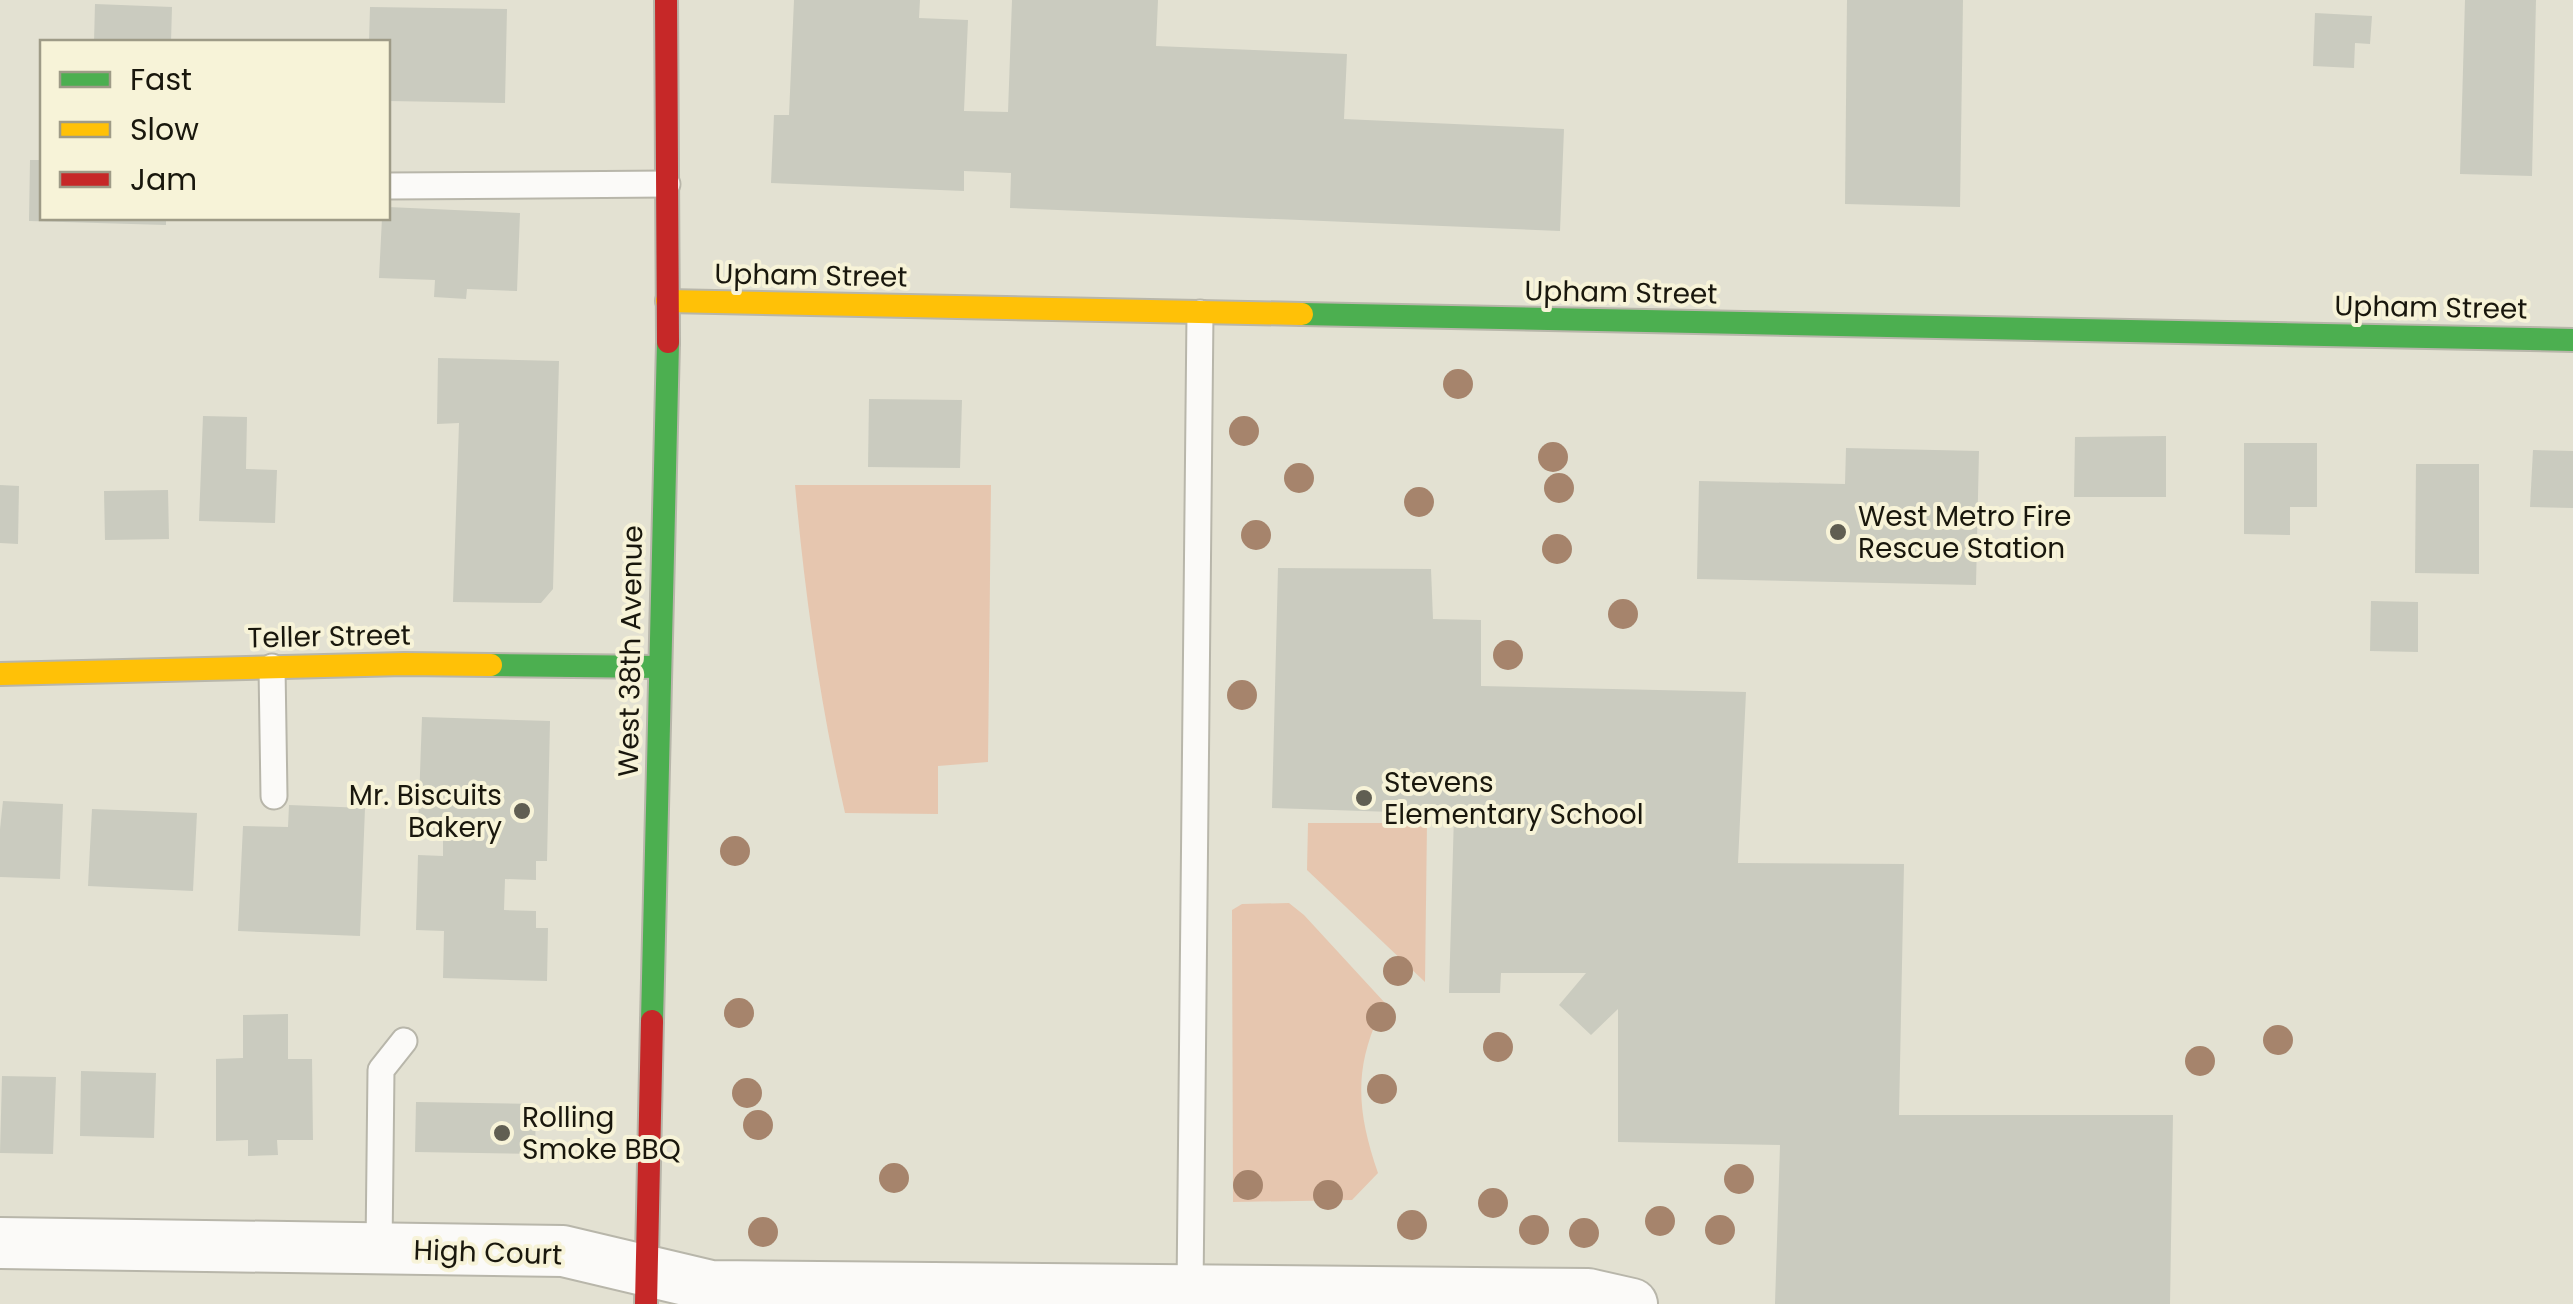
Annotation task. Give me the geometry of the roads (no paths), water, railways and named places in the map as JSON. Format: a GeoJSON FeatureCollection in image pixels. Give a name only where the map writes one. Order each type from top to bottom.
{"type":"FeatureCollection","features":[{"type":"Feature","properties":{"kind":"street","name":"West 38th Avenue"},"geometry":{"type":"LineString","coordinates":[[646,1288],[668,301],[666,0]]}},
{"type":"Feature","properties":{"kind":"street","name":"Upham Street"},"geometry":{"type":"LineString","coordinates":[[668,301],[2573,340]]}},
{"type":"Feature","properties":{"kind":"street","name":"Teller Street"},"geometry":{"type":"LineString","coordinates":[[0,674],[404,664],[660,668]]}},
{"type":"Feature","properties":{"kind":"street","name":"High Court"},"geometry":{"type":"LineString","coordinates":[[0,1243],[563,1252],[646,1288],[1174,1296],[1588,1294],[1632,1304]]}},
{"type":"Feature","properties":{"kind":"lane"},"geometry":{"type":"LineString","coordinates":[[390,186],[667,184]]}},
{"type":"Feature","properties":{"kind":"lane"},"geometry":{"type":"LineString","coordinates":[[1174,1296],[1200,314]]}},
{"type":"Feature","properties":{"kind":"lane"},"geometry":{"type":"LineString","coordinates":[[272,667],[274,796]]}},
{"type":"Feature","properties":{"kind":"lane"},"geometry":{"type":"LineString","coordinates":[[378,1249],[381,1070],[404,1041]]}},
{"type":"Feature","properties":{"kind":"place","name":"West Metro Fire Rescue Station"},"geometry":{"type":"Point","coordinates":[1838,532]}},
{"type":"Feature","properties":{"kind":"place","name":"Stevens Elementary School"},"geometry":{"type":"Point","coordinates":[1364,798]}},
{"type":"Feature","properties":{"kind":"place","name":"Mr. Biscuits Bakery"},"geometry":{"type":"Point","coordinates":[522,811]}},
{"type":"Feature","properties":{"kind":"place","name":"Rolling Smoke BBQ"},"geometry":{"type":"Point","coordinates":[502,1133]}}]}
